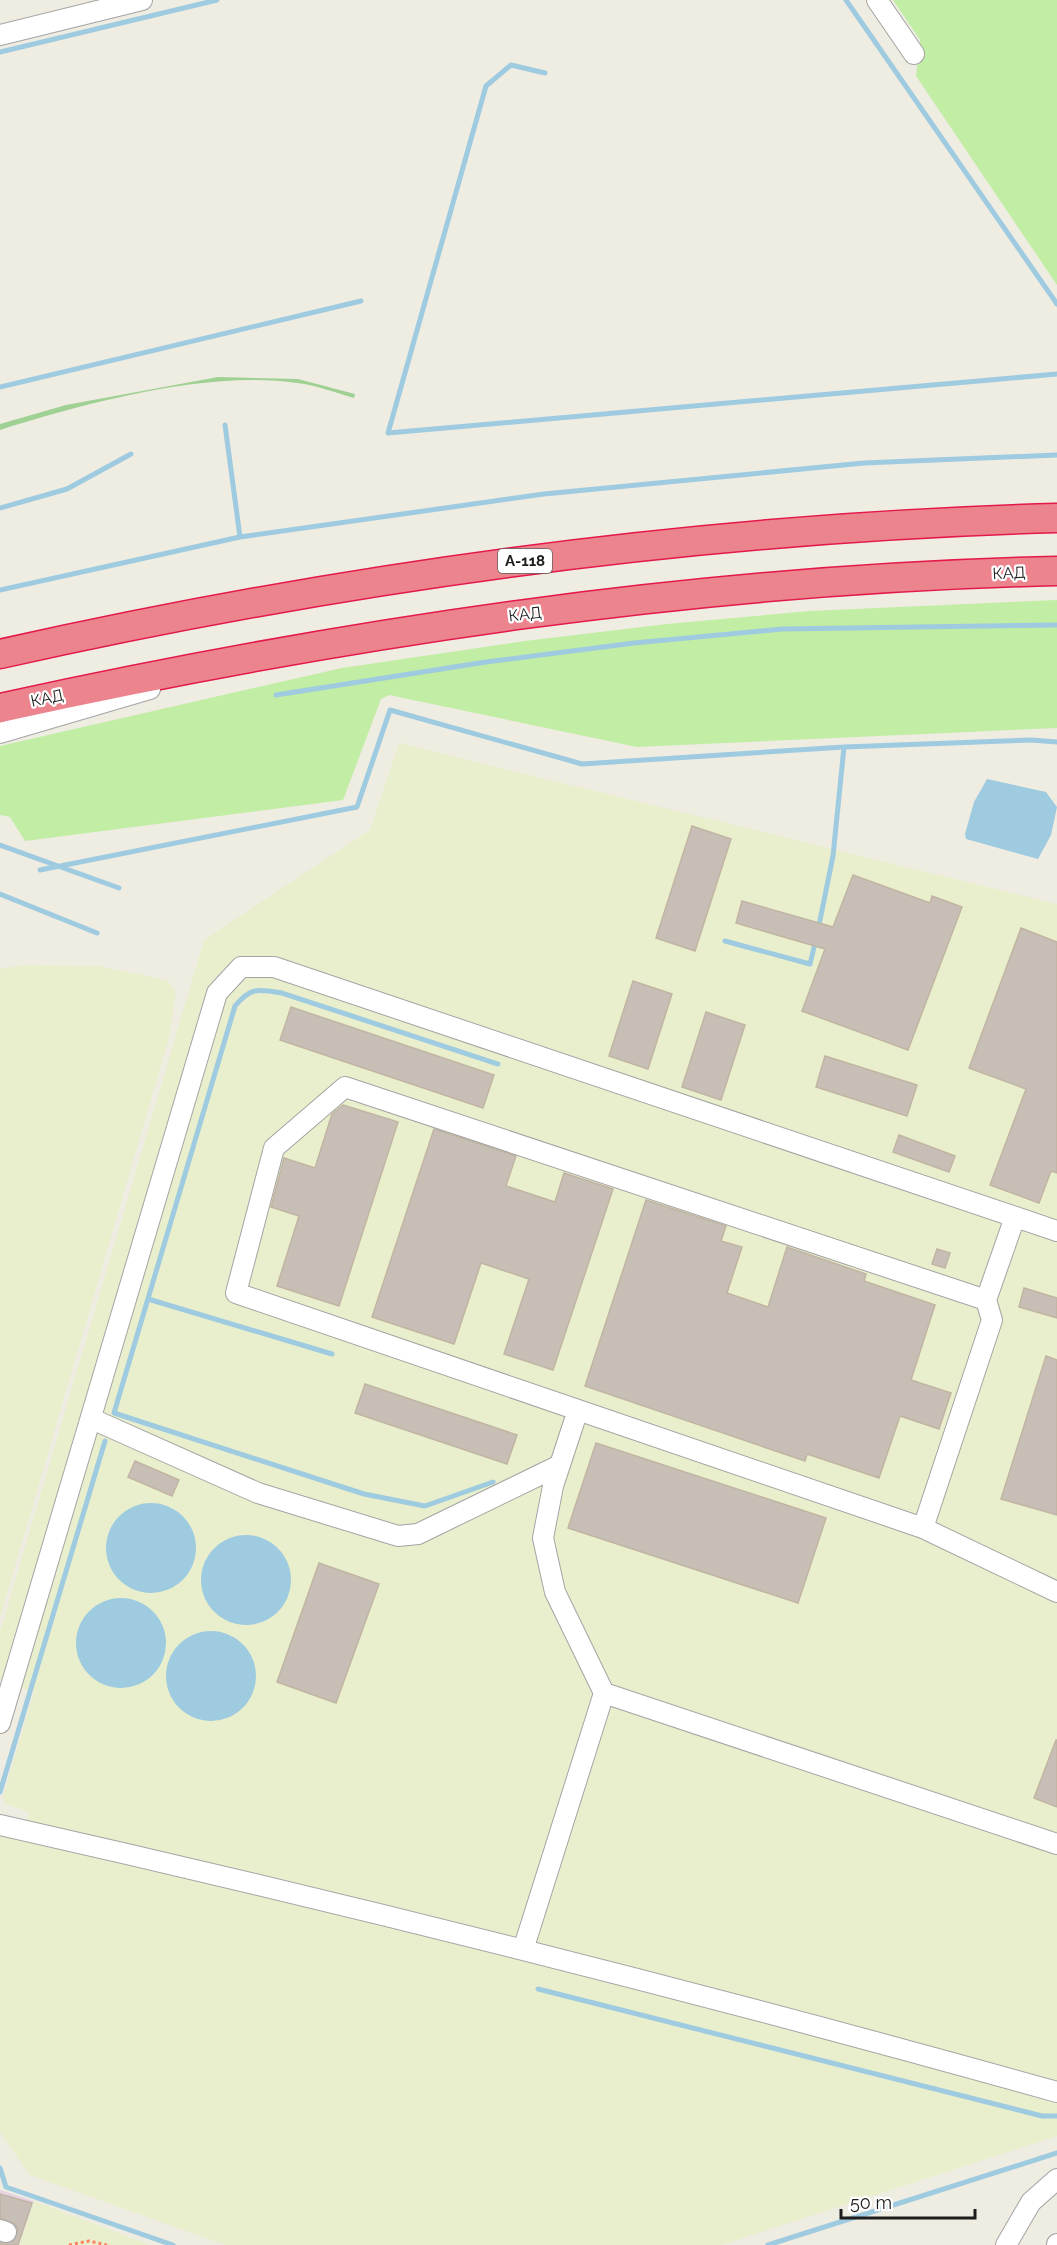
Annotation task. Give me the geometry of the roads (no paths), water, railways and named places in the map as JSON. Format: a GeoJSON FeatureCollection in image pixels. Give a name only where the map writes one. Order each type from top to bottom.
{"type":"FeatureCollection","features":[{"type":"Feature","properties":{"kind":"highway","name":"А-118"},"geometry":{"type":"LineString","coordinates":[[0,654],[248,602],[441,572],[648,545],[817,530],[1057,518]]}},
{"type":"Feature","properties":{"kind":"highway","name":"КАД"},"geometry":{"type":"LineString","coordinates":[[0,708],[261,654],[451,623],[667,597],[834,582],[1057,571]]}},
{"type":"Feature","properties":{"kind":"street"},"geometry":{"type":"LineString","coordinates":[[0,35],[142,0]]}},
{"type":"Feature","properties":{"kind":"street"},"geometry":{"type":"LineString","coordinates":[[877,0],[914,54]]}},
{"type":"Feature","properties":{"kind":"street"},"geometry":{"type":"LineString","coordinates":[[0,734],[261,654]]}},
{"type":"Feature","properties":{"kind":"street"},"geometry":{"type":"LineString","coordinates":[[0,1723],[218,993],[241,967],[274,967],[1057,1231]]}},
{"type":"Feature","properties":{"kind":"street"},"geometry":{"type":"LineString","coordinates":[[986,1300],[345,1087],[274,1148],[236,1293],[923,1528],[1057,1592]]}},
{"type":"Feature","properties":{"kind":"street"},"geometry":{"type":"LineString","coordinates":[[923,1528],[992,1320],[986,1300],[1015,1217]]}},
{"type":"Feature","properties":{"kind":"street"},"geometry":{"type":"LineString","coordinates":[[523,1950],[604,1693],[555,1592],[543,1538],[560,1466],[578,1410]]}},
{"type":"Feature","properties":{"kind":"street"},"geometry":{"type":"LineString","coordinates":[[92,1419],[258,1493],[398,1536],[418,1534],[560,1466]]}},
{"type":"Feature","properties":{"kind":"street"},"geometry":{"type":"LineString","coordinates":[[604,1693],[1057,1844]]}},
{"type":"Feature","properties":{"kind":"street"},"geometry":{"type":"LineString","coordinates":[[0,1825],[523,1950],[776,2014],[1057,2092]]}},
{"type":"Feature","properties":{"kind":"street"},"geometry":{"type":"LineString","coordinates":[[1006,2245],[1031,2202],[1057,2179]]}},
{"type":"Feature","properties":{"kind":"water"},"geometry":{"type":"Polygon","coordinates":[[[987,779],[1046,792],[1057,807],[1051,835],[1038,859],[966,839],[965,834],[974,802],[987,779]]]}},
{"type":"Feature","properties":{"kind":"water"},"geometry":{"type":"Polygon","coordinates":[[[151,1503],[168,1507],[183,1516],[192,1531],[196,1548],[192,1565],[183,1580],[168,1589],[151,1593],[134,1589],[119,1580],[110,1565],[106,1548],[110,1531],[119,1516],[134,1507],[151,1503]]]}},
{"type":"Feature","properties":{"kind":"water"},"geometry":{"type":"Polygon","coordinates":[[[246,1535],[263,1539],[278,1548],[287,1563],[291,1580],[287,1597],[278,1612],[263,1621],[246,1625],[229,1621],[214,1612],[205,1597],[201,1580],[205,1563],[214,1548],[229,1539],[246,1535]]]}},
{"type":"Feature","properties":{"kind":"water"},"geometry":{"type":"Polygon","coordinates":[[[121,1598],[138,1602],[153,1611],[162,1626],[166,1643],[162,1660],[153,1675],[138,1684],[121,1688],[104,1684],[89,1675],[80,1660],[76,1643],[80,1626],[89,1611],[104,1602],[121,1598]]]}},
{"type":"Feature","properties":{"kind":"water"},"geometry":{"type":"Polygon","coordinates":[[[211,1631],[228,1635],[243,1644],[252,1659],[256,1676],[252,1693],[243,1708],[228,1717],[211,1721],[194,1717],[179,1708],[170,1693],[166,1676],[170,1659],[179,1644],[194,1635],[211,1631]]]}},
{"type":"Feature","properties":{"kind":"waterway"},"geometry":{"type":"LineString","coordinates":[[0,52],[217,0]]}},
{"type":"Feature","properties":{"kind":"waterway"},"geometry":{"type":"LineString","coordinates":[[846,0],[1057,304]]}},
{"type":"Feature","properties":{"kind":"waterway"},"geometry":{"type":"LineString","coordinates":[[545,73],[511,65],[486,86],[388,433],[1057,374]]}},
{"type":"Feature","properties":{"kind":"waterway"},"geometry":{"type":"LineString","coordinates":[[0,387],[361,301]]}},
{"type":"Feature","properties":{"kind":"waterway"},"geometry":{"type":"LineString","coordinates":[[225,425],[240,537]]}},
{"type":"Feature","properties":{"kind":"waterway"},"geometry":{"type":"LineString","coordinates":[[0,508],[67,489],[131,454]]}},
{"type":"Feature","properties":{"kind":"waterway"},"geometry":{"type":"LineString","coordinates":[[0,590],[240,537],[544,494],[864,463],[1057,455]]}},
{"type":"Feature","properties":{"kind":"waterway"},"geometry":{"type":"LineString","coordinates":[[276,695],[486,662],[634,643],[782,629],[1057,625]]}},
{"type":"Feature","properties":{"kind":"waterway"},"geometry":{"type":"LineString","coordinates":[[40,870],[357,807],[390,710],[582,764],[844,747],[1031,740],[1057,742]]}},
{"type":"Feature","properties":{"kind":"waterway"},"geometry":{"type":"LineString","coordinates":[[818,930],[833,856],[844,747]]}},
{"type":"Feature","properties":{"kind":"waterway"},"geometry":{"type":"LineString","coordinates":[[0,845],[119,888]]}},
{"type":"Feature","properties":{"kind":"waterway"},"geometry":{"type":"LineString","coordinates":[[0,894],[97,933]]}},
{"type":"Feature","properties":{"kind":"waterway"},"geometry":{"type":"LineString","coordinates":[[725,941],[810,964],[816,939]]}},
{"type":"Feature","properties":{"kind":"waterway"},"geometry":{"type":"LineString","coordinates":[[493,1482],[425,1506],[364,1494],[114,1413],[235,1006],[246,995],[255,991],[282,993],[498,1064]]}},
{"type":"Feature","properties":{"kind":"waterway"},"geometry":{"type":"LineString","coordinates":[[148,1299],[332,1354]]}},
{"type":"Feature","properties":{"kind":"waterway"},"geometry":{"type":"LineString","coordinates":[[0,1792],[105,1441]]}},
{"type":"Feature","properties":{"kind":"waterway"},"geometry":{"type":"LineString","coordinates":[[538,1989],[1042,2116],[1057,2116]]}},
{"type":"Feature","properties":{"kind":"waterway"},"geometry":{"type":"LineString","coordinates":[[768,2245],[1057,2153]]}},
{"type":"Feature","properties":{"kind":"waterway"},"geometry":{"type":"LineString","coordinates":[[0,2168],[6,2187],[173,2245]]}}]}
